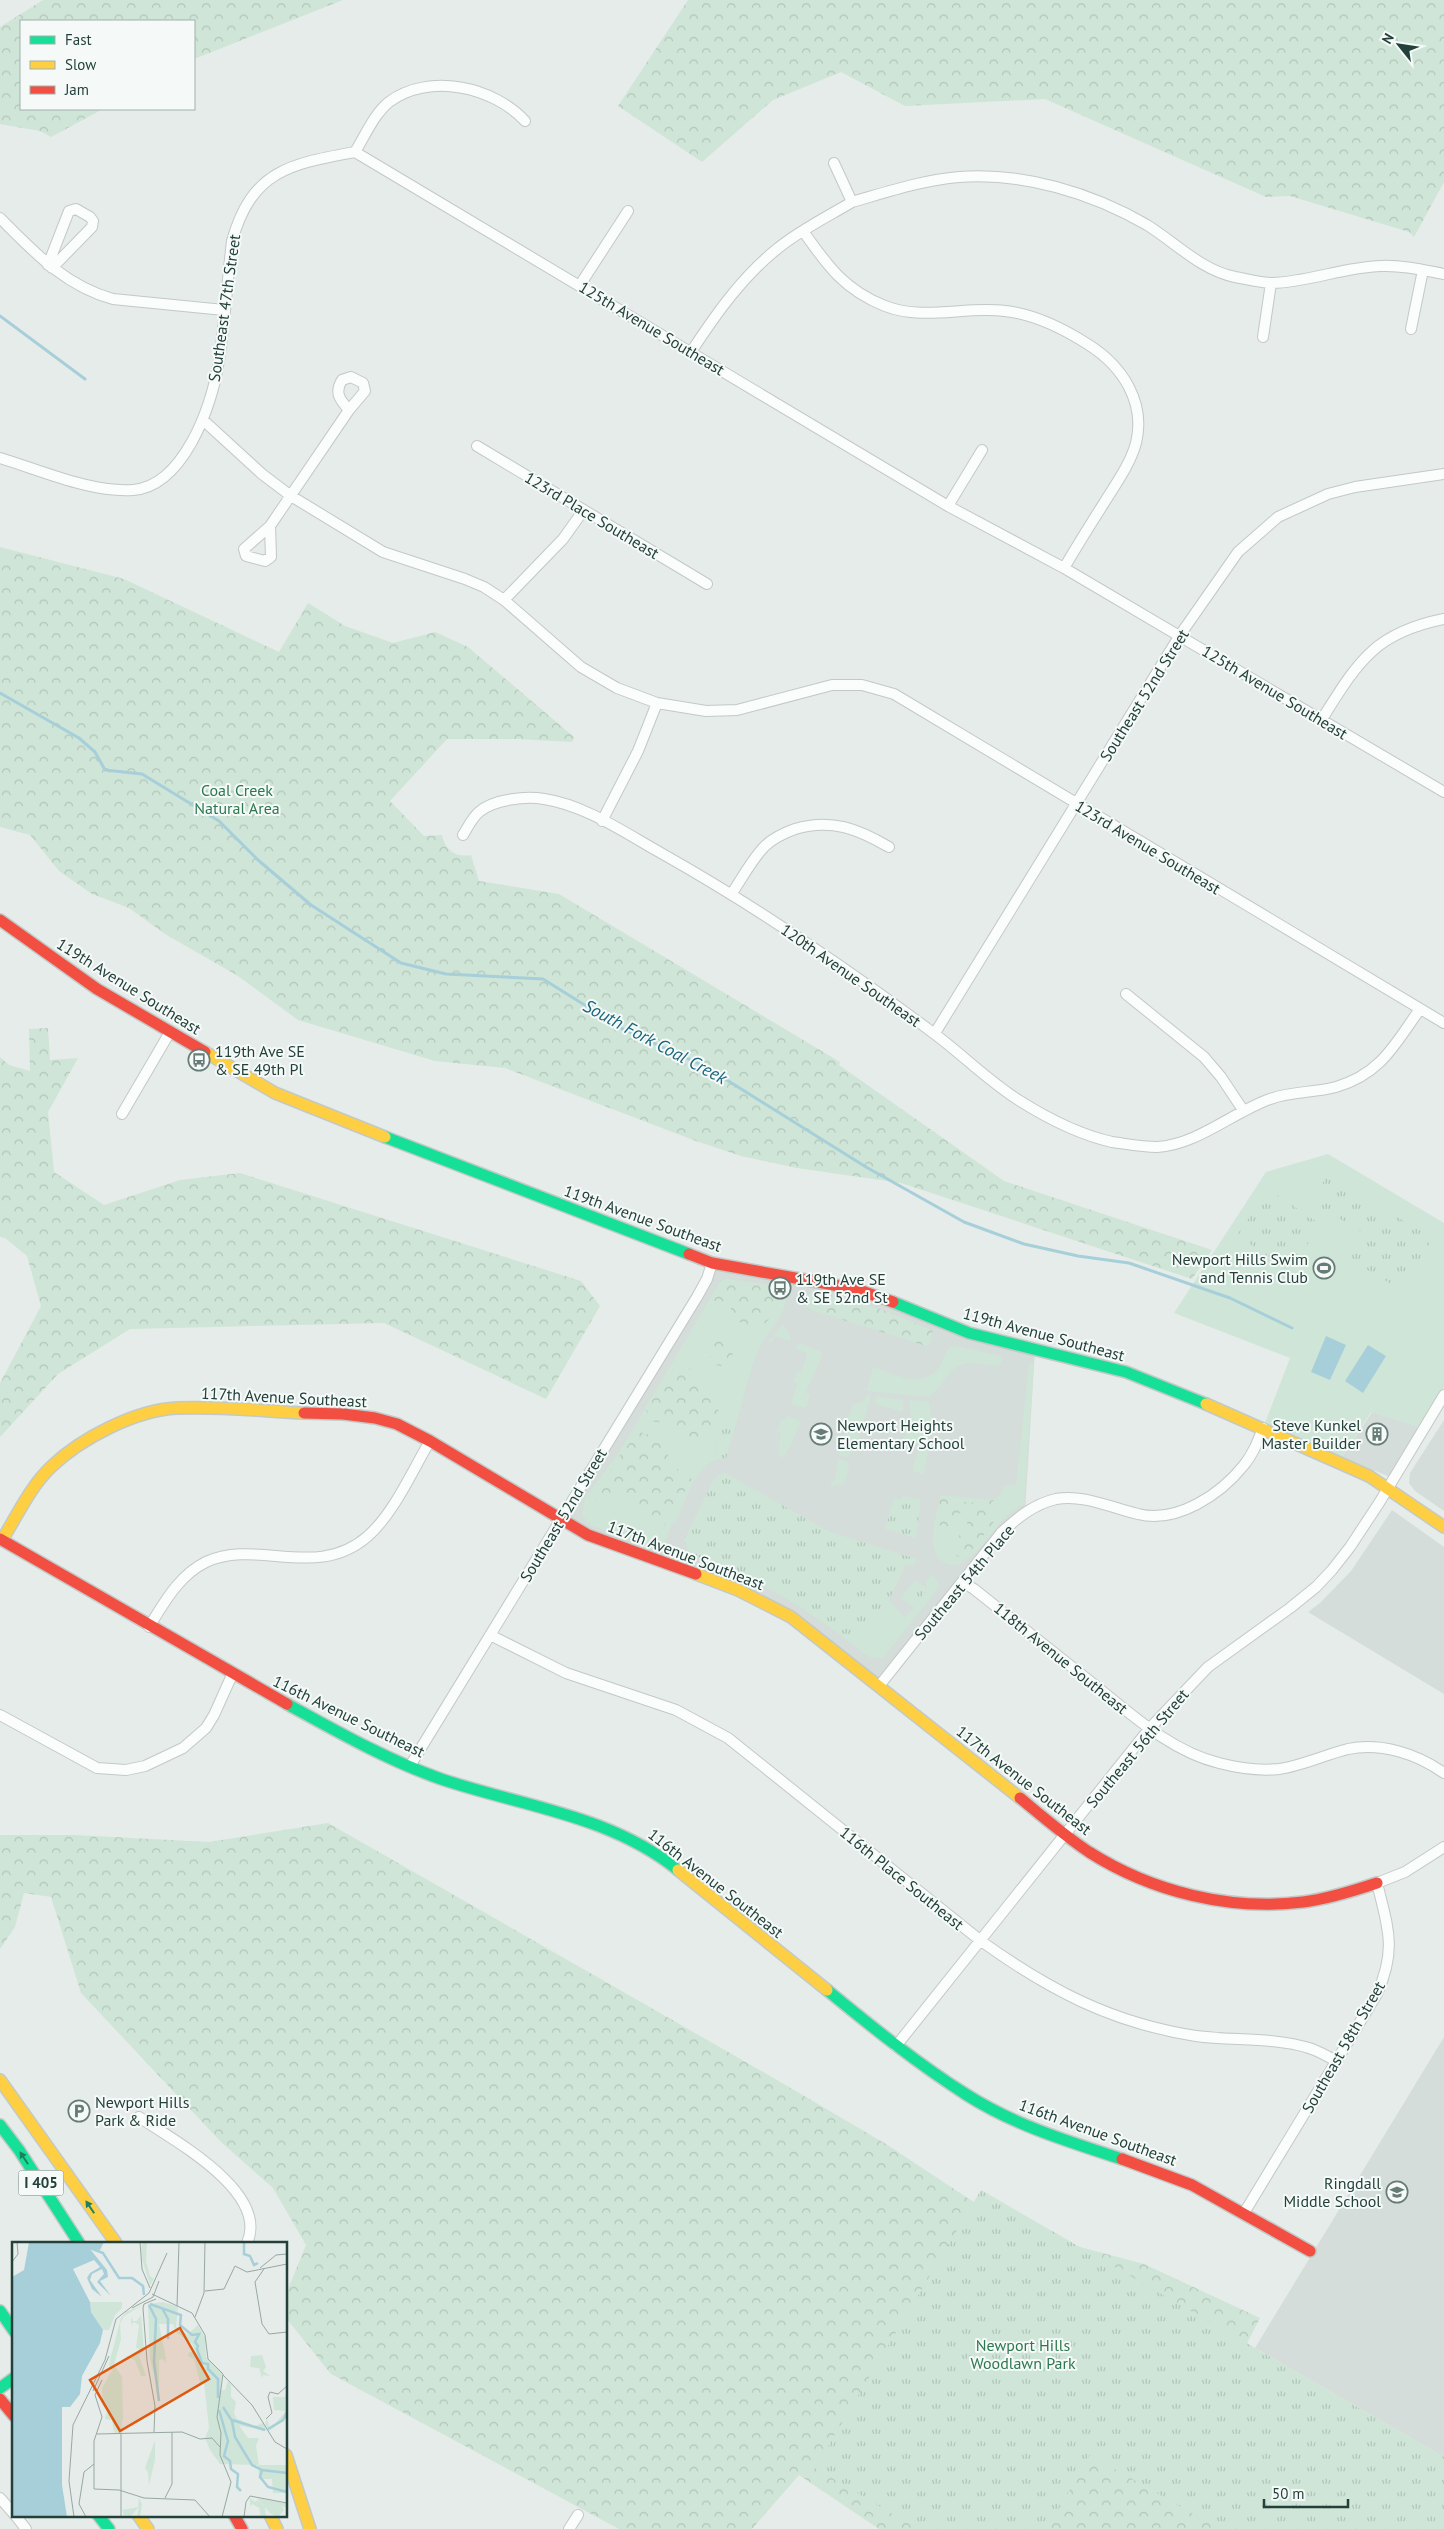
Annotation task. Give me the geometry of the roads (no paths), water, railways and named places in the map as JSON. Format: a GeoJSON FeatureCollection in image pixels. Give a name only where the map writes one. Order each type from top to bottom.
{"type":"FeatureCollection","features":[{"type":"Feature","properties":{"kind":"main road","name":"119th Avenue Southeast"},"geometry":{"type":"LineString","coordinates":[[0,920],[97,989],[303,1106],[712,1262],[835,1284],[884,1297],[969,1333],[1004,1343],[1092,1362],[1134,1375],[1263,1428],[1350,1467],[1388,1487],[1444,1527]]}},
{"type":"Feature","properties":{"kind":"main road","name":"117th Avenue Southeast"},"geometry":{"type":"LineString","coordinates":[[1,1540],[36,1485],[66,1455],[100,1432],[128,1419],[176,1408],[343,1414],[375,1418],[397,1424],[430,1441],[560,1520],[612,1546],[712,1580],[766,1603],[817,1636],[1089,1852],[1147,1883],[1190,1895],[1219,1900],[1276,1904],[1304,1902],[1341,1894],[1377,1883]]}},
{"type":"Feature","properties":{"kind":"main road","name":"116th Avenue Southeast"},"geometry":{"type":"LineString","coordinates":[[1,1540],[232,1675],[410,1766],[475,1791],[594,1823],[640,1843],[657,1853],[896,2046],[944,2081],[998,2112],[1068,2141],[1167,2174],[1192,2185],[1310,2252]]}},
{"type":"Feature","properties":{"kind":"main road"},"geometry":{"type":"LineString","coordinates":[[0,2080],[115,2242]]}},
{"type":"Feature","properties":{"kind":"main road","name":"I 405"},"geometry":{"type":"LineString","coordinates":[[0,2125],[19,2150],[78,2242]]}},
{"type":"Feature","properties":{"kind":"main road"},"geometry":{"type":"LineString","coordinates":[[0,2311],[12,2328]]}},
{"type":"Feature","properties":{"kind":"main road"},"geometry":{"type":"LineString","coordinates":[[0,2388],[12,2380]]}},
{"type":"Feature","properties":{"kind":"main road"},"geometry":{"type":"LineString","coordinates":[[0,2399],[12,2414]]}},
{"type":"Feature","properties":{"kind":"main road"},"geometry":{"type":"LineString","coordinates":[[288,2461],[310,2529]]}},
{"type":"Feature","properties":{"kind":"main road"},"geometry":{"type":"LineString","coordinates":[[99,2516],[109,2529]]}},
{"type":"Feature","properties":{"kind":"main road"},"geometry":{"type":"LineString","coordinates":[[139,2516],[148,2529]]}},
{"type":"Feature","properties":{"kind":"main road"},"geometry":{"type":"LineString","coordinates":[[235,2516],[242,2529]]}},
{"type":"Feature","properties":{"kind":"main road"},"geometry":{"type":"LineString","coordinates":[[270,2516],[277,2529]]}},
{"type":"Feature","properties":{"kind":"street"},"geometry":{"type":"LineString","coordinates":[[355,152],[379,113],[388,103],[413,90],[428,87],[445,86],[486,96],[515,110],[525,121]]}},
{"type":"Feature","properties":{"kind":"street","name":"125th Avenue Southeast"},"geometry":{"type":"LineString","coordinates":[[355,152],[948,506],[1064,568],[1444,792]]}},
{"type":"Feature","properties":{"kind":"street","name":"Southeast 47th Street"},"geometry":{"type":"LineString","coordinates":[[0,458],[98,488],[117,490],[135,490],[159,480],[174,468],[186,452],[203,420],[218,365],[232,241],[237,223],[257,191],[284,168],[303,161],[355,152]]}},
{"type":"Feature","properties":{"kind":"street"},"geometry":{"type":"LineString","coordinates":[[834,162],[852,202]]}},
{"type":"Feature","properties":{"kind":"street"},"geometry":{"type":"LineString","coordinates":[[692,352],[719,311],[752,271],[777,248],[852,202],[904,186],[958,177],[988,177],[1026,181],[1096,199],[1148,226],[1195,259],[1233,276],[1271,283],[1379,266],[1403,266],[1444,274]]}},
{"type":"Feature","properties":{"kind":"street"},"geometry":{"type":"LineString","coordinates":[[76,210],[90,216],[93,221],[92,227],[50,267],[68,213],[76,210]]}},
{"type":"Feature","properties":{"kind":"street"},"geometry":{"type":"LineString","coordinates":[[580,286],[628,211]]}},
{"type":"Feature","properties":{"kind":"street"},"geometry":{"type":"LineString","coordinates":[[0,218],[50,267],[78,287],[113,299],[224,310]]}},
{"type":"Feature","properties":{"kind":"street"},"geometry":{"type":"LineString","coordinates":[[803,231],[838,278],[860,294],[885,306],[924,314],[1006,311],[1050,324],[1097,350],[1122,373],[1136,404],[1138,426],[1135,444],[1122,474],[1064,568]]}},
{"type":"Feature","properties":{"kind":"street"},"geometry":{"type":"LineString","coordinates":[[1411,329],[1423,270]]}},
{"type":"Feature","properties":{"kind":"street"},"geometry":{"type":"LineString","coordinates":[[1264,338],[1271,283]]}},
{"type":"Feature","properties":{"kind":"street"},"geometry":{"type":"LineString","coordinates":[[270,526],[349,410]]}},
{"type":"Feature","properties":{"kind":"street","name":"123rd Avenue Southeast"},"geometry":{"type":"LineString","coordinates":[[203,420],[262,474],[291,496],[383,552],[465,579],[504,600],[556,647],[598,679],[657,703],[706,711],[738,710],[802,692],[848,684],[878,689],[908,701],[1444,1023]]}},
{"type":"Feature","properties":{"kind":"street","name":"123rd Place Southeast"},"geometry":{"type":"LineString","coordinates":[[477,446],[707,584]]}},
{"type":"Feature","properties":{"kind":"street"},"geometry":{"type":"LineString","coordinates":[[948,506],[982,450]]}},
{"type":"Feature","properties":{"kind":"street","name":"Southeast 52nd Street"},"geometry":{"type":"LineString","coordinates":[[934,1033],[1180,635],[1238,552],[1278,517],[1300,505],[1346,489],[1444,474]]}},
{"type":"Feature","properties":{"kind":"street"},"geometry":{"type":"LineString","coordinates":[[504,600],[564,539],[583,511]]}},
{"type":"Feature","properties":{"kind":"street"},"geometry":{"type":"LineString","coordinates":[[1322,719],[1353,671],[1378,645],[1393,635],[1413,626],[1444,618]]}},
{"type":"Feature","properties":{"kind":"street"},"geometry":{"type":"LineString","coordinates":[[602,821],[638,751],[657,703]]}},
{"type":"Feature","properties":{"kind":"street","name":"120th Avenue Southeast"},"geometry":{"type":"LineString","coordinates":[[463,835],[471,822],[484,809],[524,799],[556,801],[602,821],[732,893],[934,1033],[1019,1101],[1086,1133],[1110,1141],[1158,1147],[1174,1144],[1193,1137],[1243,1110],[1284,1094],[1335,1087],[1368,1073],[1381,1063],[1420,1009]]}},
{"type":"Feature","properties":{"kind":"street"},"geometry":{"type":"LineString","coordinates":[[732,893],[765,846],[773,839],[801,827],[829,823],[843,825],[863,832],[889,847]]}},
{"type":"Feature","properties":{"kind":"street"},"geometry":{"type":"LineString","coordinates":[[1126,994],[1204,1057],[1221,1077],[1243,1110]]}},
{"type":"Feature","properties":{"kind":"street"},"geometry":{"type":"LineString","coordinates":[[122,1114],[170,1032]]}},
{"type":"Feature","properties":{"kind":"street","name":"Southeast 52nd Street"},"geometry":{"type":"LineString","coordinates":[[410,1766],[697,1297],[707,1279],[712,1262]]}},
{"type":"Feature","properties":{"kind":"street","name":"Southeast 56th Street"},"geometry":{"type":"LineString","coordinates":[[896,2046],[1149,1728],[1208,1667],[1316,1587],[1350,1547],[1444,1395]]}},
{"type":"Feature","properties":{"kind":"street","name":"Southeast 54th Place"},"geometry":{"type":"LineString","coordinates":[[879,1686],[1001,1533],[1025,1512],[1039,1504],[1069,1498],[1088,1500],[1140,1515],[1170,1514],[1204,1500],[1220,1490],[1244,1466],[1252,1454],[1263,1428]]}},
{"type":"Feature","properties":{"kind":"street"},"geometry":{"type":"LineString","coordinates":[[149,1627],[179,1584],[206,1562],[224,1556],[244,1555],[315,1559],[344,1550],[367,1537],[382,1521],[430,1441]]}},
{"type":"Feature","properties":{"kind":"street","name":"118th Avenue Southeast"},"geometry":{"type":"LineString","coordinates":[[962,1582],[974,1589],[1149,1728],[1200,1757],[1241,1768],[1280,1768],[1348,1749],[1365,1747],[1398,1751],[1418,1758],[1444,1773]]}},
{"type":"Feature","properties":{"kind":"street","name":"116th Place Southeast"},"geometry":{"type":"LineString","coordinates":[[490,1635],[566,1673],[676,1710],[728,1738],[981,1941],[1010,1962],[1071,1998],[1112,2015],[1154,2028],[1196,2036],[1289,2043],[1311,2048],[1337,2061]]}},
{"type":"Feature","properties":{"kind":"street"},"geometry":{"type":"LineString","coordinates":[[0,1715],[97,1768],[126,1770],[145,1766],[183,1748],[206,1728],[232,1675]]}},
{"type":"Feature","properties":{"kind":"street"},"geometry":{"type":"LineString","coordinates":[[1377,1883],[1405,1872],[1444,1847]]}},
{"type":"Feature","properties":{"kind":"street","name":"Southeast 58th Street"},"geometry":{"type":"LineString","coordinates":[[1244,2213],[1377,1994],[1386,1974],[1390,1940],[1377,1883]]}},
{"type":"Feature","properties":{"kind":"street"},"geometry":{"type":"LineString","coordinates":[[139,2117],[230,2183],[247,2206],[250,2230],[247,2242]]}},
{"type":"Feature","properties":{"kind":"street"},"geometry":{"type":"LineString","coordinates":[[0,2498],[12,2513]]}},
{"type":"Feature","properties":{"kind":"street"},"geometry":{"type":"LineString","coordinates":[[569,2529],[578,2515]]}},
{"type":"Feature","properties":{"kind":"street"},"geometry":{"type":"LineString","coordinates":[[15,2516],[26,2529]]}},
{"type":"Feature","properties":{"kind":"water"},"geometry":{"type":"Polygon","coordinates":[[[1326,1336],[1346,1345],[1330,1380],[1311,1372],[1326,1336]]]}},
{"type":"Feature","properties":{"kind":"water"},"geometry":{"type":"Polygon","coordinates":[[[1368,1345],[1386,1356],[1363,1393],[1345,1381],[1368,1345]]]}},
{"type":"Feature","properties":{"kind":"waterway"},"geometry":{"type":"LineString","coordinates":[[0,316],[85,379]]}},
{"type":"Feature","properties":{"kind":"waterway","name":"South Fork Coal Creek"},"geometry":{"type":"LineString","coordinates":[[0,693],[79,738],[95,752],[105,770],[142,774],[219,821],[258,860],[311,905],[401,963],[446,974],[543,979],[623,1029],[706,1067],[866,1167],[964,1222],[1024,1244],[1078,1256],[1129,1263],[1230,1298],[1292,1328]]}},
{"type":"Feature","properties":{"kind":"place","name":"119th Ave SE & SE 49th Pl"},"geometry":{"type":"Point","coordinates":[199,1060]}},
{"type":"Feature","properties":{"kind":"place","name":"Newport Hills Swim and Tennis Club"},"geometry":{"type":"Point","coordinates":[1324,1268]}},
{"type":"Feature","properties":{"kind":"place","name":"119th Ave SE & SE 52nd St"},"geometry":{"type":"Point","coordinates":[780,1288]}},
{"type":"Feature","properties":{"kind":"place","name":"Newport Heights Elementary School"},"geometry":{"type":"Point","coordinates":[821,1434]}},
{"type":"Feature","properties":{"kind":"place","name":"Steve Kunkel Master Builder"},"geometry":{"type":"Point","coordinates":[1377,1434]}},
{"type":"Feature","properties":{"kind":"place","name":"Newport Hills Park & Ride"},"geometry":{"type":"Point","coordinates":[79,2111]}},
{"type":"Feature","properties":{"kind":"place","name":"Ringdall Middle School"},"geometry":{"type":"Point","coordinates":[1397,2192]}},
{"type":"Feature","properties":{"kind":"park label","name":"Coal Creek Natural Area"},"geometry":{"type":"Point","coordinates":[237,799]}},
{"type":"Feature","properties":{"kind":"park label","name":"Newport Hills Woodlawn Park"},"geometry":{"type":"Point","coordinates":[1023,2354]}}]}
